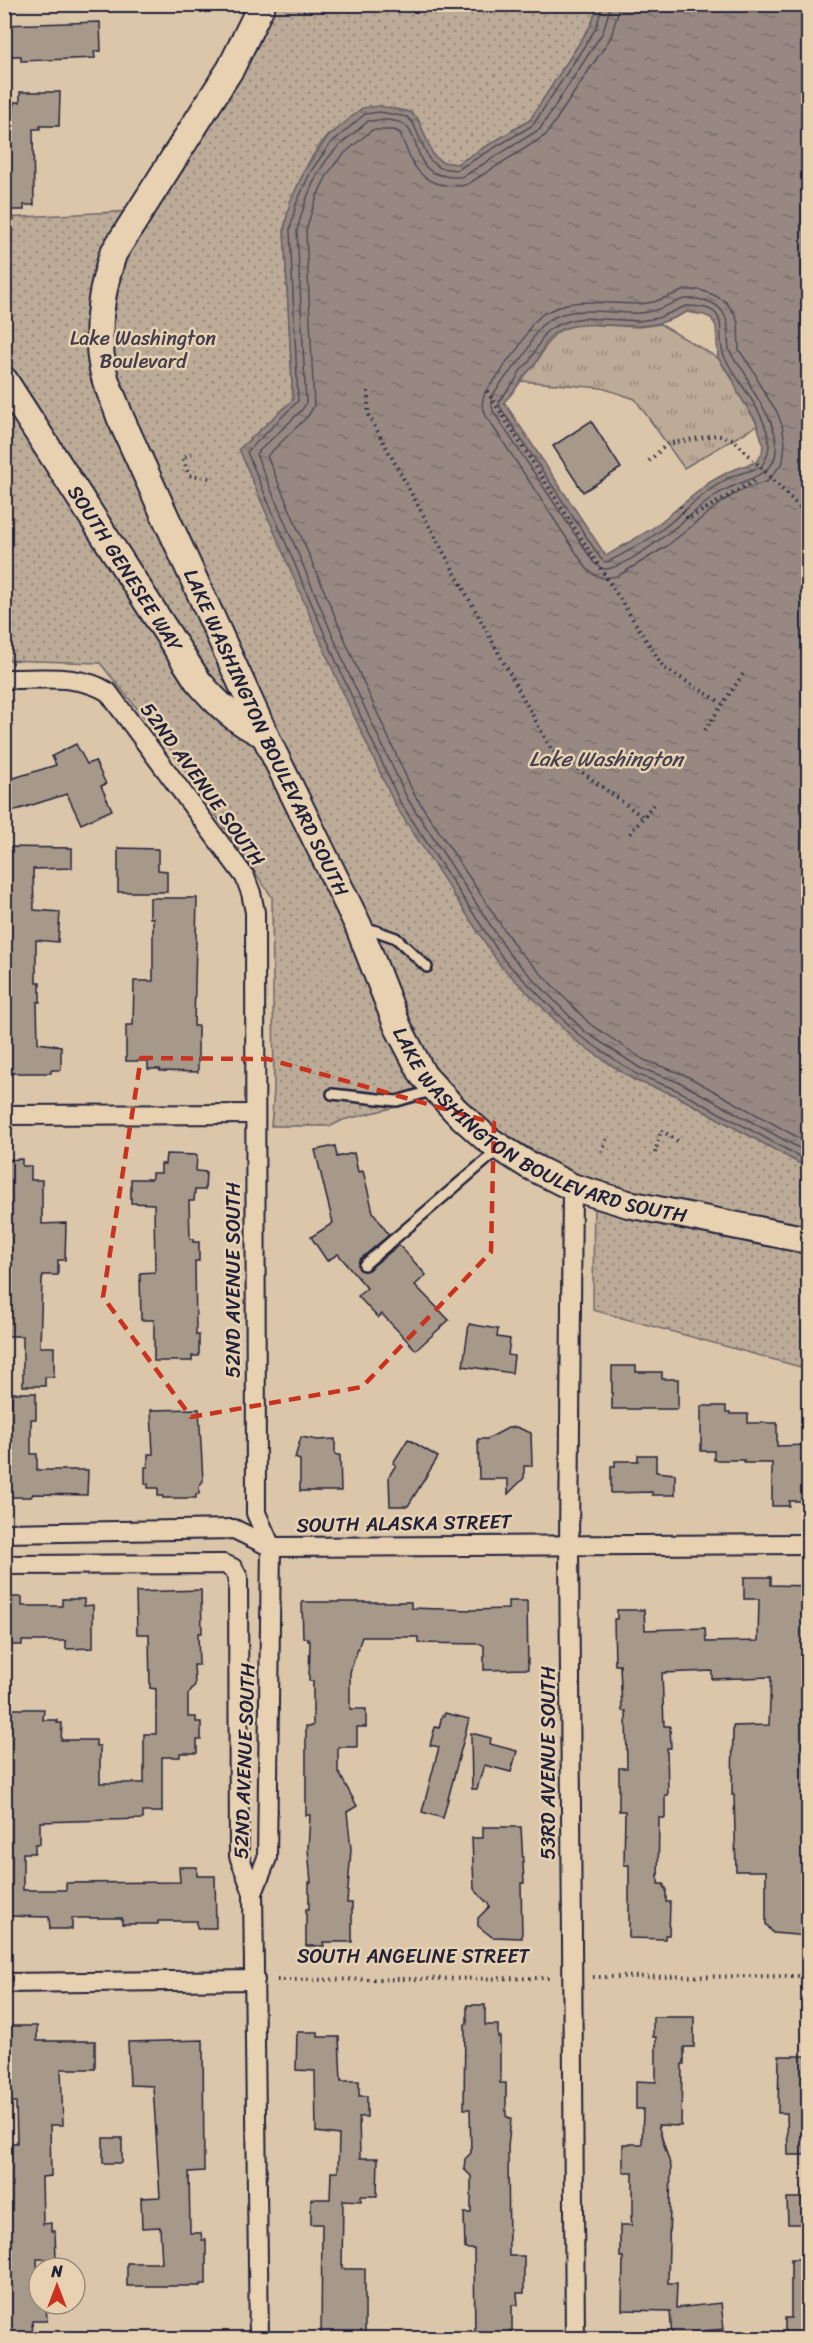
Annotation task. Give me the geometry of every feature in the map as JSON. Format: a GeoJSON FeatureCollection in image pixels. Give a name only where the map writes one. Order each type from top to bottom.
{"type":"FeatureCollection","features":[{"type":"Feature","properties":{"kind":"main road","name":"LAKE WASHINGTON BOULEVARD SOUTH"},"geometry":{"type":"LineString","coordinates":[[262,4],[231,68],[113,254],[104,280],[99,310],[99,342],[105,378],[120,417],[265,735],[358,925],[398,1027],[423,1075],[456,1111],[487,1139],[528,1165],[572,1187],[628,1204],[808,1240]]}},
{"type":"Feature","properties":{"kind":"main road","name":"SOUTH GENESEE WAY"},"geometry":{"type":"LineString","coordinates":[[4,380],[198,681],[219,705],[242,724],[265,735]]}},
{"type":"Feature","properties":{"kind":"street","name":"52ND AVENUE SOUTH"},"geometry":{"type":"LineString","coordinates":[[4,680],[78,680],[94,683],[108,692],[245,877],[255,912],[256,1513],[272,1547],[267,1858],[253,1893]]}},
{"type":"Feature","properties":{"kind":"street"},"geometry":{"type":"LineString","coordinates":[[4,1115],[255,1114]]}},
{"type":"Feature","properties":{"kind":"street","name":"53RD AVENUE SOUTH"},"geometry":{"type":"LineString","coordinates":[[572,1187],[569,1544],[575,2338]]}},
{"type":"Feature","properties":{"kind":"street","name":"SOUTH ALASKA STREET"},"geometry":{"type":"LineString","coordinates":[[4,1533],[234,1529],[272,1547],[808,1544]]}},
{"type":"Feature","properties":{"kind":"street","name":"52ND AVENUE SOUTH"},"geometry":{"type":"LineString","coordinates":[[4,1565],[224,1564],[232,1568],[238,1577],[239,1856],[253,1893],[259,2338]]}},
{"type":"Feature","properties":{"kind":"street"},"geometry":{"type":"LineString","coordinates":[[4,1983],[255,1980]]}},
{"type":"Feature","properties":{"kind":"lane"},"geometry":{"type":"LineString","coordinates":[[358,925],[396,938],[427,967]]}},
{"type":"Feature","properties":{"kind":"lane"},"geometry":{"type":"LineString","coordinates":[[332,1094],[397,1101],[437,1090]]}},
{"type":"Feature","properties":{"kind":"lane"},"geometry":{"type":"LineString","coordinates":[[364,1265],[500,1147]]}},
{"type":"Feature","properties":{"kind":"path"},"geometry":{"type":"LineString","coordinates":[[368,391],[368,414],[551,749],[644,818]]}},
{"type":"Feature","properties":{"kind":"path"},"geometry":{"type":"LineString","coordinates":[[487,391],[664,668],[722,703]]}},
{"type":"Feature","properties":{"kind":"path"},"geometry":{"type":"LineString","coordinates":[[649,461],[667,444],[716,435],[733,439],[808,516]]}},
{"type":"Feature","properties":{"kind":"path"},"geometry":{"type":"LineString","coordinates":[[192,454],[182,458],[189,476],[209,478]]}},
{"type":"Feature","properties":{"kind":"path"},"geometry":{"type":"LineString","coordinates":[[680,506],[688,519],[754,481]]}},
{"type":"Feature","properties":{"kind":"path"},"geometry":{"type":"LineString","coordinates":[[705,730],[745,671]]}},
{"type":"Feature","properties":{"kind":"path"},"geometry":{"type":"LineString","coordinates":[[630,834],[656,801]]}},
{"type":"Feature","properties":{"kind":"path"},"geometry":{"type":"LineString","coordinates":[[655,1153],[661,1130],[678,1141]]}},
{"type":"Feature","properties":{"kind":"path"},"geometry":{"type":"LineString","coordinates":[[602,1152],[607,1138]]}},
{"type":"Feature","properties":{"kind":"path"},"geometry":{"type":"LineString","coordinates":[[593,1977],[808,1976]]}},
{"type":"Feature","properties":{"kind":"path","name":"SOUTH ANGELINE STREET"},"geometry":{"type":"LineString","coordinates":[[277,1980],[549,1978]]}},
{"type":"Feature","properties":{"kind":"highlighted area"},"geometry":{"type":"Polygon","coordinates":[[[141,1058],[268,1059],[494,1123],[491,1252],[362,1387],[191,1417],[103,1297],[141,1058]]]}},
{"type":"Feature","properties":{"kind":"green space","name":"Lake Washington Boulevard"},"geometry":{"type":"Polygon","coordinates":[[[270,5],[598,5],[591,25],[530,120],[457,164],[442,162],[433,155],[418,119],[343,127],[332,133],[322,143],[304,171],[291,203],[284,229],[293,400],[576,1041],[634,1080],[675,1095],[808,1168],[808,1369],[593,1310],[594,1181],[576,1176],[492,1126],[454,1089],[421,1101],[343,1120],[331,1126],[271,1126],[274,1090],[272,897],[170,749],[100,663],[5,660],[5,218],[151,210],[270,5]]]}},
{"type":"Feature","properties":{"kind":"green space"},"geometry":{"type":"Polygon","coordinates":[[[584,324],[639,327],[660,324],[718,358],[737,386],[738,393],[758,425],[684,468],[635,399],[602,388],[521,381],[553,336],[564,329],[584,324]]]}},
{"type":"Feature","properties":{"kind":"water","name":"Lake Washington"},"geometry":{"type":"Polygon","coordinates":[[[598,5],[808,5],[808,1168],[675,1095],[634,1080],[576,1041],[499,964],[395,805],[336,677],[239,449],[293,400],[284,230],[290,202],[306,168],[326,139],[362,108],[380,106],[410,112],[418,119],[433,155],[442,162],[457,164],[530,120],[591,25],[598,5]],[[687,312],[651,325],[594,324],[560,330],[549,338],[535,365],[525,374],[504,402],[606,556],[653,528],[710,482],[730,471],[756,462],[762,454],[763,444],[756,421],[738,393],[733,379],[718,358],[716,326],[711,318],[687,312]]]}},
{"type":"Feature","properties":{"kind":"building"},"geometry":{"type":"Polygon","coordinates":[[[100,22],[101,51],[94,51],[95,58],[21,61],[21,56],[4,56],[4,25],[100,22]]]}},
{"type":"Feature","properties":{"kind":"building"},"geometry":{"type":"Polygon","coordinates":[[[20,92],[60,92],[59,126],[40,126],[40,129],[33,129],[34,205],[24,205],[24,210],[6,210],[4,115],[14,115],[14,102],[20,102],[20,92]]]}},
{"type":"Feature","properties":{"kind":"building"},"geometry":{"type":"Polygon","coordinates":[[[591,421],[621,468],[583,492],[553,446],[591,421]]]}},
{"type":"Feature","properties":{"kind":"building"},"geometry":{"type":"Polygon","coordinates":[[[76,744],[87,764],[95,761],[106,784],[101,786],[112,810],[81,824],[67,794],[13,811],[4,781],[56,765],[52,756],[76,744]]]}},
{"type":"Feature","properties":{"kind":"building"},"geometry":{"type":"Polygon","coordinates":[[[4,847],[72,848],[72,868],[33,869],[34,910],[60,912],[58,942],[36,940],[36,982],[40,982],[40,1002],[37,1002],[38,1043],[61,1046],[61,1070],[51,1070],[51,1073],[4,1073],[4,960],[8,960],[10,928],[4,928],[4,847]]]}},
{"type":"Feature","properties":{"kind":"building"},"geometry":{"type":"Polygon","coordinates":[[[118,848],[158,849],[158,870],[167,871],[167,892],[118,892],[118,848]]]}},
{"type":"Feature","properties":{"kind":"building"},"geometry":{"type":"Polygon","coordinates":[[[150,898],[197,898],[194,1026],[198,1026],[198,1072],[160,1071],[160,1069],[148,1069],[148,1061],[126,1061],[126,1025],[133,1025],[134,981],[153,981],[153,918],[150,918],[150,898]]]}},
{"type":"Feature","properties":{"kind":"building"},"geometry":{"type":"Polygon","coordinates":[[[335,1146],[337,1157],[354,1153],[358,1172],[363,1171],[373,1212],[389,1235],[359,1260],[359,1269],[368,1270],[399,1245],[426,1275],[415,1285],[449,1320],[416,1350],[382,1314],[378,1318],[358,1296],[367,1288],[338,1254],[327,1261],[311,1237],[333,1223],[315,1150],[335,1146]]]}},
{"type":"Feature","properties":{"kind":"building"},"geometry":{"type":"Polygon","coordinates":[[[166,1154],[197,1155],[196,1171],[206,1172],[205,1190],[195,1190],[194,1201],[189,1201],[190,1239],[193,1239],[193,1242],[199,1242],[199,1261],[195,1261],[196,1335],[199,1335],[199,1356],[192,1356],[192,1361],[154,1361],[154,1320],[141,1320],[140,1273],[155,1272],[154,1204],[131,1203],[131,1179],[152,1179],[152,1173],[161,1173],[161,1164],[165,1164],[166,1154]]]}},
{"type":"Feature","properties":{"kind":"building"},"geometry":{"type":"Polygon","coordinates":[[[22,1159],[22,1166],[31,1166],[31,1180],[42,1180],[42,1224],[66,1223],[65,1260],[58,1260],[58,1275],[43,1275],[42,1280],[40,1347],[54,1347],[54,1377],[45,1377],[45,1386],[23,1386],[23,1336],[4,1336],[4,1160],[22,1159]]]}},
{"type":"Feature","properties":{"kind":"building"},"geometry":{"type":"Polygon","coordinates":[[[469,1324],[498,1329],[497,1337],[510,1339],[508,1355],[514,1356],[512,1373],[463,1366],[469,1324]]]}},
{"type":"Feature","properties":{"kind":"building"},"geometry":{"type":"Polygon","coordinates":[[[612,1366],[636,1366],[636,1372],[662,1372],[662,1379],[678,1379],[678,1409],[612,1409],[612,1366]]]}},
{"type":"Feature","properties":{"kind":"building"},"geometry":{"type":"Polygon","coordinates":[[[12,1393],[36,1393],[36,1419],[31,1419],[31,1454],[37,1454],[37,1470],[88,1470],[87,1495],[33,1494],[31,1497],[4,1497],[4,1405],[12,1405],[12,1393]]]}},
{"type":"Feature","properties":{"kind":"building"},"geometry":{"type":"Polygon","coordinates":[[[701,1406],[726,1406],[726,1412],[730,1414],[748,1414],[748,1423],[777,1423],[777,1446],[808,1445],[808,1501],[789,1501],[789,1506],[772,1506],[772,1463],[714,1460],[714,1451],[701,1451],[701,1406]]]}},
{"type":"Feature","properties":{"kind":"building"},"geometry":{"type":"Polygon","coordinates":[[[199,1409],[203,1481],[199,1486],[199,1494],[196,1494],[196,1498],[158,1496],[158,1488],[148,1488],[148,1484],[145,1484],[148,1454],[153,1454],[151,1410],[199,1409]]]}},
{"type":"Feature","properties":{"kind":"building"},"geometry":{"type":"Polygon","coordinates":[[[516,1427],[531,1433],[532,1466],[524,1466],[524,1478],[508,1494],[508,1479],[479,1479],[478,1439],[487,1439],[508,1428],[516,1427]]]}},
{"type":"Feature","properties":{"kind":"building"},"geometry":{"type":"Polygon","coordinates":[[[301,1437],[318,1440],[335,1439],[335,1455],[340,1455],[341,1491],[300,1491],[300,1460],[295,1458],[301,1437]]]}},
{"type":"Feature","properties":{"kind":"building"},"geometry":{"type":"Polygon","coordinates":[[[408,1439],[438,1457],[408,1506],[390,1506],[389,1476],[396,1465],[393,1463],[408,1439]]]}},
{"type":"Feature","properties":{"kind":"building"},"geometry":{"type":"Polygon","coordinates":[[[638,1455],[656,1455],[656,1472],[675,1474],[675,1495],[652,1495],[652,1492],[611,1493],[611,1466],[615,1466],[615,1461],[638,1461],[638,1455]]]}},
{"type":"Feature","properties":{"kind":"building"},"geometry":{"type":"Polygon","coordinates":[[[744,1577],[771,1577],[771,1585],[808,1586],[808,1936],[773,1933],[766,1924],[766,1871],[736,1871],[734,1795],[732,1795],[733,1726],[769,1725],[771,1677],[712,1679],[712,1671],[662,1673],[664,1726],[670,1726],[671,1748],[667,1748],[668,1795],[665,1795],[665,1818],[659,1818],[658,1884],[664,1884],[666,1902],[670,1902],[669,1935],[665,1935],[665,1939],[629,1938],[629,1865],[624,1865],[625,1811],[619,1811],[619,1768],[627,1768],[626,1711],[622,1711],[620,1665],[615,1665],[614,1619],[617,1619],[617,1610],[644,1610],[645,1630],[705,1628],[706,1642],[758,1641],[759,1599],[744,1599],[744,1577]]]}},
{"type":"Feature","properties":{"kind":"building"},"geometry":{"type":"Polygon","coordinates":[[[201,1590],[202,1633],[198,1633],[199,1665],[194,1665],[195,1685],[188,1694],[188,1717],[196,1717],[196,1722],[201,1722],[201,1740],[197,1740],[197,1753],[180,1753],[180,1757],[162,1757],[162,1812],[143,1812],[143,1819],[40,1822],[40,1844],[35,1844],[35,1853],[23,1853],[23,1890],[66,1890],[66,1883],[180,1882],[179,1867],[197,1867],[197,1876],[215,1876],[216,1928],[197,1928],[197,1921],[122,1924],[122,1918],[72,1918],[72,1929],[50,1929],[49,1917],[4,1916],[4,1709],[44,1709],[43,1720],[58,1720],[57,1723],[62,1723],[61,1740],[96,1740],[96,1746],[100,1746],[100,1783],[144,1783],[144,1734],[156,1734],[156,1689],[150,1688],[149,1634],[137,1634],[136,1592],[201,1590]]]}},
{"type":"Feature","properties":{"kind":"building"},"geometry":{"type":"Polygon","coordinates":[[[4,1597],[22,1597],[22,1606],[62,1606],[62,1599],[84,1599],[84,1606],[93,1605],[93,1648],[66,1649],[66,1641],[22,1641],[22,1645],[4,1645],[4,1597]]]}},
{"type":"Feature","properties":{"kind":"building"},"geometry":{"type":"Polygon","coordinates":[[[508,1601],[527,1601],[528,1669],[484,1670],[484,1646],[481,1644],[418,1643],[418,1637],[362,1637],[350,1672],[350,1709],[366,1709],[366,1727],[357,1727],[357,1747],[338,1747],[338,1771],[357,1806],[347,1812],[351,1849],[347,1903],[352,1903],[352,1942],[323,1942],[324,1946],[306,1946],[306,1909],[309,1909],[309,1882],[311,1882],[308,1849],[310,1815],[306,1815],[306,1726],[313,1726],[313,1681],[309,1681],[310,1641],[308,1638],[303,1638],[302,1602],[411,1602],[411,1608],[471,1610],[508,1609],[508,1601]]]}},
{"type":"Feature","properties":{"kind":"building"},"geometry":{"type":"Polygon","coordinates":[[[445,1713],[469,1719],[443,1818],[422,1812],[439,1747],[430,1745],[435,1727],[439,1728],[442,1715],[444,1716],[445,1713]]]}},
{"type":"Feature","properties":{"kind":"building"},"geometry":{"type":"Polygon","coordinates":[[[471,1733],[491,1738],[490,1744],[517,1751],[511,1772],[484,1765],[477,1789],[472,1789],[471,1733]]]}},
{"type":"Feature","properties":{"kind":"building"},"geometry":{"type":"Polygon","coordinates":[[[483,1827],[521,1827],[524,1883],[521,1883],[522,1938],[492,1937],[478,1926],[478,1918],[490,1906],[474,1889],[472,1838],[483,1838],[483,1827]]]}},
{"type":"Feature","properties":{"kind":"building"},"geometry":{"type":"Polygon","coordinates":[[[467,2005],[485,2005],[485,2025],[498,2025],[498,2037],[500,2037],[500,2083],[506,2083],[506,2116],[511,2119],[508,2147],[509,2256],[524,2256],[524,2293],[517,2293],[518,2305],[512,2305],[512,2338],[475,2338],[474,2249],[465,2249],[464,2213],[471,2213],[471,2176],[464,2169],[465,2159],[471,2153],[470,2109],[464,2109],[467,2005]]]}},
{"type":"Feature","properties":{"kind":"building"},"geometry":{"type":"Polygon","coordinates":[[[653,2017],[694,2017],[694,2047],[684,2047],[681,2126],[658,2125],[671,2167],[668,2283],[677,2283],[676,2308],[721,2303],[724,2329],[704,2331],[705,2338],[672,2338],[670,2311],[622,2310],[623,2257],[620,2257],[620,2225],[632,2225],[631,2216],[633,2216],[633,2172],[623,2172],[623,2144],[642,2144],[643,2109],[636,2109],[636,2081],[656,2082],[656,2037],[653,2037],[653,2017]]]}},
{"type":"Feature","properties":{"kind":"building"},"geometry":{"type":"Polygon","coordinates":[[[4,2026],[37,2026],[37,2041],[95,2041],[95,2069],[61,2069],[63,2125],[50,2125],[51,2176],[42,2177],[43,2224],[51,2223],[51,2231],[55,2231],[56,2256],[27,2256],[27,2316],[47,2316],[47,2321],[32,2321],[33,2338],[4,2338],[7,2232],[9,2232],[8,2177],[4,2177],[4,2143],[17,2143],[16,2102],[4,2102],[4,2026]]]}},
{"type":"Feature","properties":{"kind":"building"},"geometry":{"type":"Polygon","coordinates":[[[297,2032],[318,2032],[318,2037],[339,2037],[341,2081],[359,2081],[359,2096],[367,2096],[367,2117],[359,2117],[360,2158],[378,2158],[377,2196],[361,2196],[361,2201],[343,2200],[342,2269],[365,2269],[365,2338],[321,2338],[322,2224],[311,2224],[311,2199],[330,2199],[331,2172],[338,2172],[339,2135],[316,2132],[315,2071],[296,2070],[297,2032]]]}},
{"type":"Feature","properties":{"kind":"building"},"geometry":{"type":"Polygon","coordinates":[[[203,2040],[204,2171],[189,2172],[190,2233],[201,2233],[202,2240],[206,2240],[206,2284],[201,2284],[201,2286],[127,2286],[127,2263],[162,2263],[160,2227],[142,2228],[141,2198],[160,2197],[153,2086],[130,2085],[128,2042],[203,2040]]]}},
{"type":"Feature","properties":{"kind":"building"},"geometry":{"type":"Polygon","coordinates":[[[779,2056],[808,2056],[808,2155],[788,2155],[787,2113],[778,2113],[779,2056]]]}},
{"type":"Feature","properties":{"kind":"building"},"geometry":{"type":"Polygon","coordinates":[[[103,2138],[122,2138],[122,2163],[103,2163],[103,2138]]]}},
{"type":"Feature","properties":{"kind":"building"},"geometry":{"type":"Polygon","coordinates":[[[787,2198],[808,2198],[808,2224],[788,2224],[787,2198]]]}},
{"type":"Feature","properties":{"kind":"building"},"geometry":{"type":"Polygon","coordinates":[[[791,2259],[808,2259],[808,2338],[785,2338],[785,2318],[791,2318],[791,2259]]]}}]}
